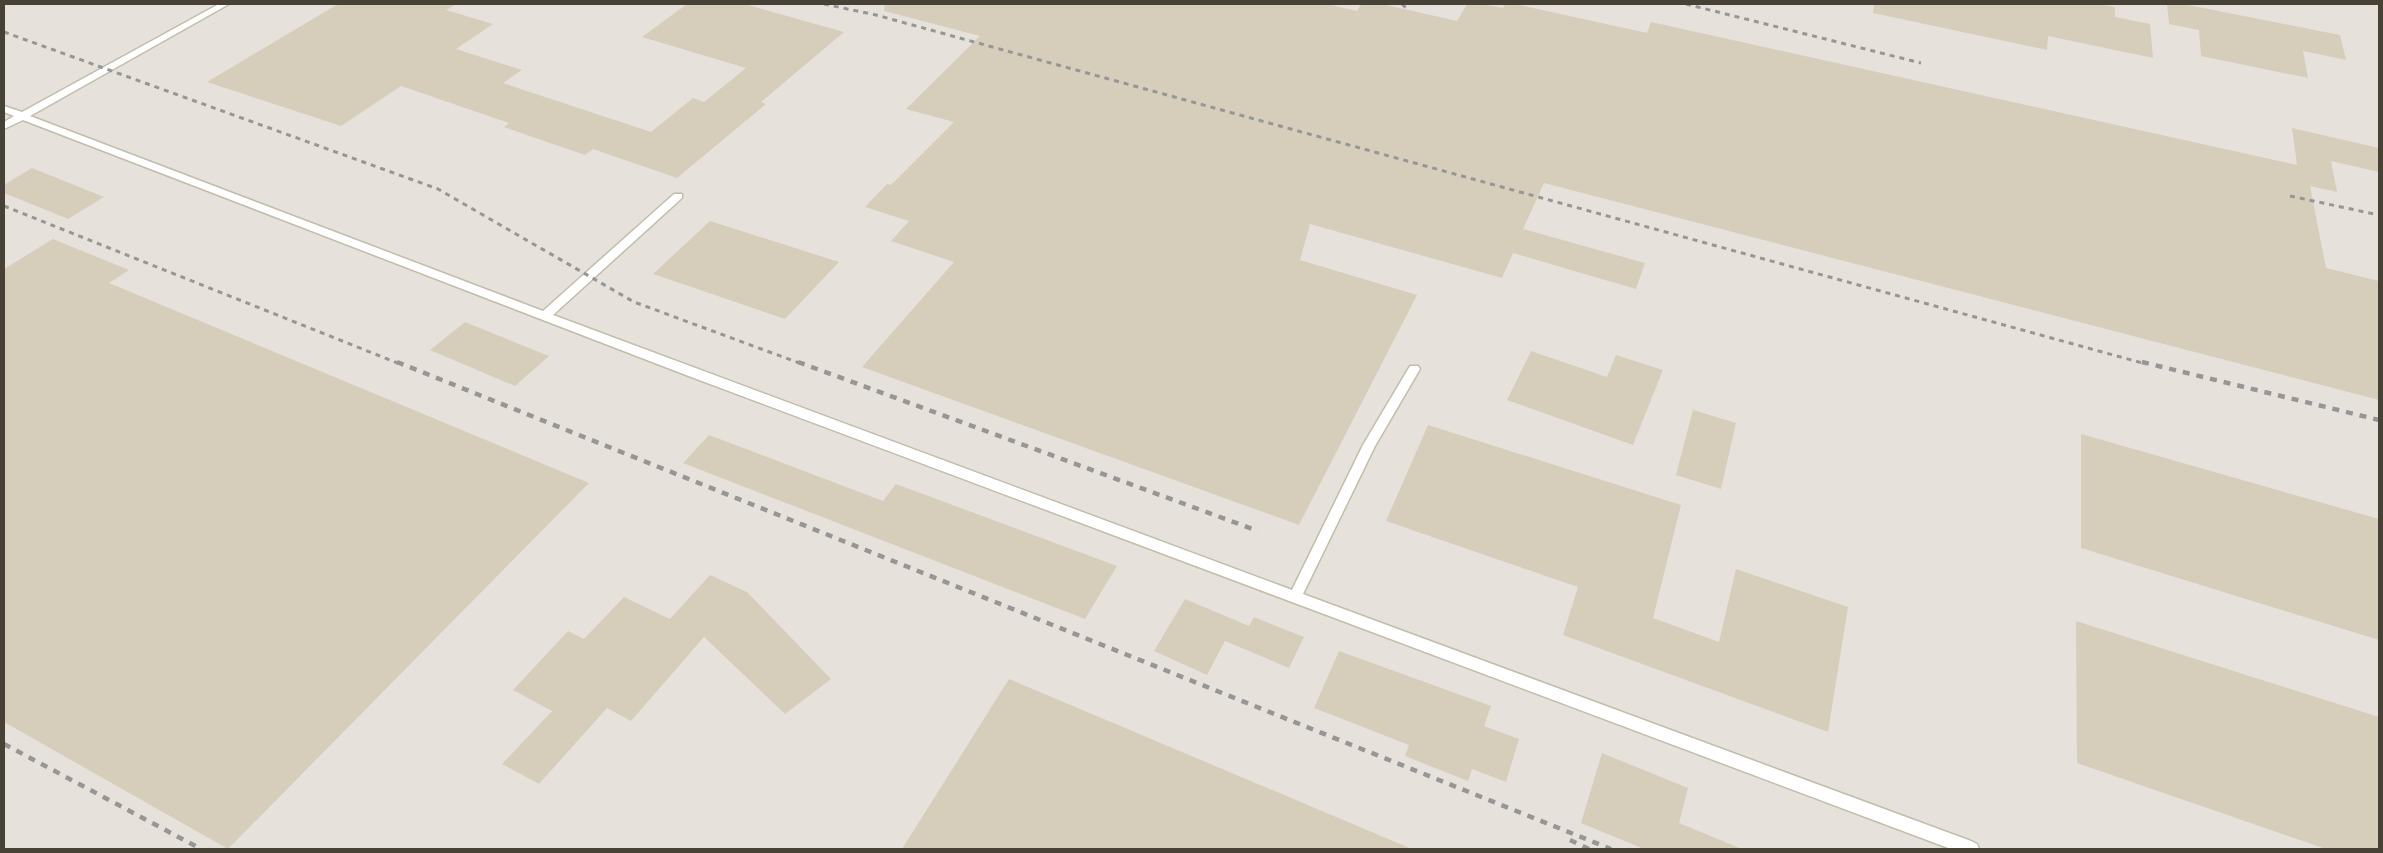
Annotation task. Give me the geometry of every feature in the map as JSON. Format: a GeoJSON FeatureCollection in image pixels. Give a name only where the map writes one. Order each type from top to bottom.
{"type":"FeatureCollection","features":[{"type":"Feature","properties":{"kind":"lane"},"geometry":{"type":"LineString","coordinates":[[4,126],[225,4]]}},
{"type":"Feature","properties":{"kind":"lane"},"geometry":{"type":"LineString","coordinates":[[4,109],[545,316],[1970,849]]}},
{"type":"Feature","properties":{"kind":"lane"},"geometry":{"type":"LineString","coordinates":[[545,316],[678,196]]}},
{"type":"Feature","properties":{"kind":"lane"},"geometry":{"type":"LineString","coordinates":[[1295,597],[1369,445],[1414,370]]}},
{"type":"Feature","properties":{"kind":"shaded area"},"geometry":{"type":"Polygon","coordinates":[[[4,4],[2379,4],[2379,849],[4,849],[4,4]]]}},
{"type":"Feature","properties":{"kind":"building"},"geometry":{"type":"Polygon","coordinates":[[[338,4],[457,4],[446,10],[493,24],[456,49],[522,70],[503,83],[651,132],[693,98],[704,102],[746,68],[642,37],[687,4],[744,4],[844,32],[761,102],[766,104],[677,178],[593,149],[585,155],[504,127],[509,123],[401,86],[341,126],[207,82],[338,4]]]}},
{"type":"Feature","properties":{"kind":"building"},"geometry":{"type":"Polygon","coordinates":[[[885,4],[1327,4],[1357,11],[1361,4],[1382,4],[1457,21],[1467,4],[1482,4],[1503,8],[1505,4],[1515,4],[1647,33],[1651,22],[2297,165],[2292,128],[2379,148],[2379,172],[2331,161],[2337,192],[2310,186],[2326,268],[2379,281],[2379,400],[1544,183],[1523,229],[1645,263],[1636,289],[1513,253],[1502,278],[1310,224],[1300,260],[1417,295],[1299,525],[862,367],[954,262],[891,241],[909,221],[865,207],[887,184],[891,185],[954,122],[906,109],[980,36],[884,11],[885,4]]]}},
{"type":"Feature","properties":{"kind":"building"},"geometry":{"type":"Polygon","coordinates":[[[1874,4],[2098,4],[2115,7],[2115,17],[2150,24],[2153,58],[2048,36],[2047,50],[1873,13],[1874,4]]]}},
{"type":"Feature","properties":{"kind":"building"},"geometry":{"type":"Polygon","coordinates":[[[2167,4],[2183,4],[2340,35],[2346,60],[2303,51],[2308,78],[2201,56],[2199,30],[2169,24],[2167,4]]]}},
{"type":"Feature","properties":{"kind":"building"},"geometry":{"type":"Polygon","coordinates":[[[32,168],[104,197],[68,219],[4,193],[4,185],[32,168]]]}},
{"type":"Feature","properties":{"kind":"building"},"geometry":{"type":"Polygon","coordinates":[[[710,221],[839,262],[785,319],[653,274],[710,221]]]}},
{"type":"Feature","properties":{"kind":"building"},"geometry":{"type":"Polygon","coordinates":[[[53,239],[129,270],[109,283],[589,483],[228,849],[4,722],[4,269],[53,239]]]}},
{"type":"Feature","properties":{"kind":"building"},"geometry":{"type":"Polygon","coordinates":[[[465,322],[549,356],[515,386],[430,350],[465,322]]]}},
{"type":"Feature","properties":{"kind":"building"},"geometry":{"type":"Polygon","coordinates":[[[1531,351],[1607,377],[1616,355],[1663,370],[1633,445],[1507,400],[1531,351]]]}},
{"type":"Feature","properties":{"kind":"building"},"geometry":{"type":"Polygon","coordinates":[[[1693,410],[1736,423],[1721,489],[1676,475],[1693,410]]]}},
{"type":"Feature","properties":{"kind":"building"},"geometry":{"type":"Polygon","coordinates":[[[1428,425],[1681,505],[1653,618],[1719,642],[1736,569],[1848,607],[1828,732],[1563,635],[1578,587],[1386,521],[1428,425]]]}},
{"type":"Feature","properties":{"kind":"building"},"geometry":{"type":"Polygon","coordinates":[[[2081,434],[2379,519],[2379,640],[2081,548],[2081,434]]]}},
{"type":"Feature","properties":{"kind":"building"},"geometry":{"type":"Polygon","coordinates":[[[709,435],[883,501],[896,484],[1117,566],[1085,619],[683,463],[709,435]]]}},
{"type":"Feature","properties":{"kind":"building"},"geometry":{"type":"Polygon","coordinates":[[[710,575],[747,592],[831,679],[785,714],[704,637],[631,721],[607,708],[539,784],[502,764],[552,711],[513,690],[568,631],[584,639],[624,597],[670,619],[710,575]]]}},
{"type":"Feature","properties":{"kind":"building"},"geometry":{"type":"Polygon","coordinates":[[[1185,599],[1249,626],[1254,617],[1304,637],[1289,668],[1225,641],[1207,675],[1154,651],[1185,599]]]}},
{"type":"Feature","properties":{"kind":"building"},"geometry":{"type":"Polygon","coordinates":[[[2076,621],[2379,717],[2379,849],[2326,849],[2077,763],[2076,621]]]}},
{"type":"Feature","properties":{"kind":"building"},"geometry":{"type":"Polygon","coordinates":[[[1339,651],[1491,706],[1484,726],[1519,739],[1506,782],[1472,769],[1468,781],[1405,756],[1409,745],[1314,708],[1339,651]]]}},
{"type":"Feature","properties":{"kind":"building"},"geometry":{"type":"Polygon","coordinates":[[[1009,679],[1412,849],[902,849],[1009,679]]]}},
{"type":"Feature","properties":{"kind":"building"},"geometry":{"type":"Polygon","coordinates":[[[1602,753],[1688,788],[1679,823],[1742,849],[1644,849],[1581,823],[1602,753]]]}},
{"type":"Feature","properties":{"kind":"railway"},"geometry":{"type":"LineString","coordinates":[[824,4],[876,15],[2146,364]]}},
{"type":"Feature","properties":{"kind":"railway"},"geometry":{"type":"LineString","coordinates":[[1402,4],[1406,8]]}},
{"type":"Feature","properties":{"kind":"railway"},"geometry":{"type":"LineString","coordinates":[[1686,4],[1921,63]]}},
{"type":"Feature","properties":{"kind":"railway"},"geometry":{"type":"LineString","coordinates":[[4,32],[438,189],[634,302],[802,364]]}},
{"type":"Feature","properties":{"kind":"railway"},"geometry":{"type":"LineString","coordinates":[[2290,196],[2379,215]]}},
{"type":"Feature","properties":{"kind":"railway"},"geometry":{"type":"LineString","coordinates":[[4,206],[400,364]]}},
{"type":"Feature","properties":{"kind":"railway"},"geometry":{"type":"LineString","coordinates":[[397,362],[1611,849]]}},
{"type":"Feature","properties":{"kind":"railway"},"geometry":{"type":"LineString","coordinates":[[798,362],[1258,531]]}},
{"type":"Feature","properties":{"kind":"railway"},"geometry":{"type":"LineString","coordinates":[[2142,362],[2379,420]]}},
{"type":"Feature","properties":{"kind":"railway"},"geometry":{"type":"LineString","coordinates":[[4,744],[201,849]]}},
{"type":"Feature","properties":{"kind":"railway"},"geometry":{"type":"LineString","coordinates":[[1570,840],[1589,849]]}}]}
